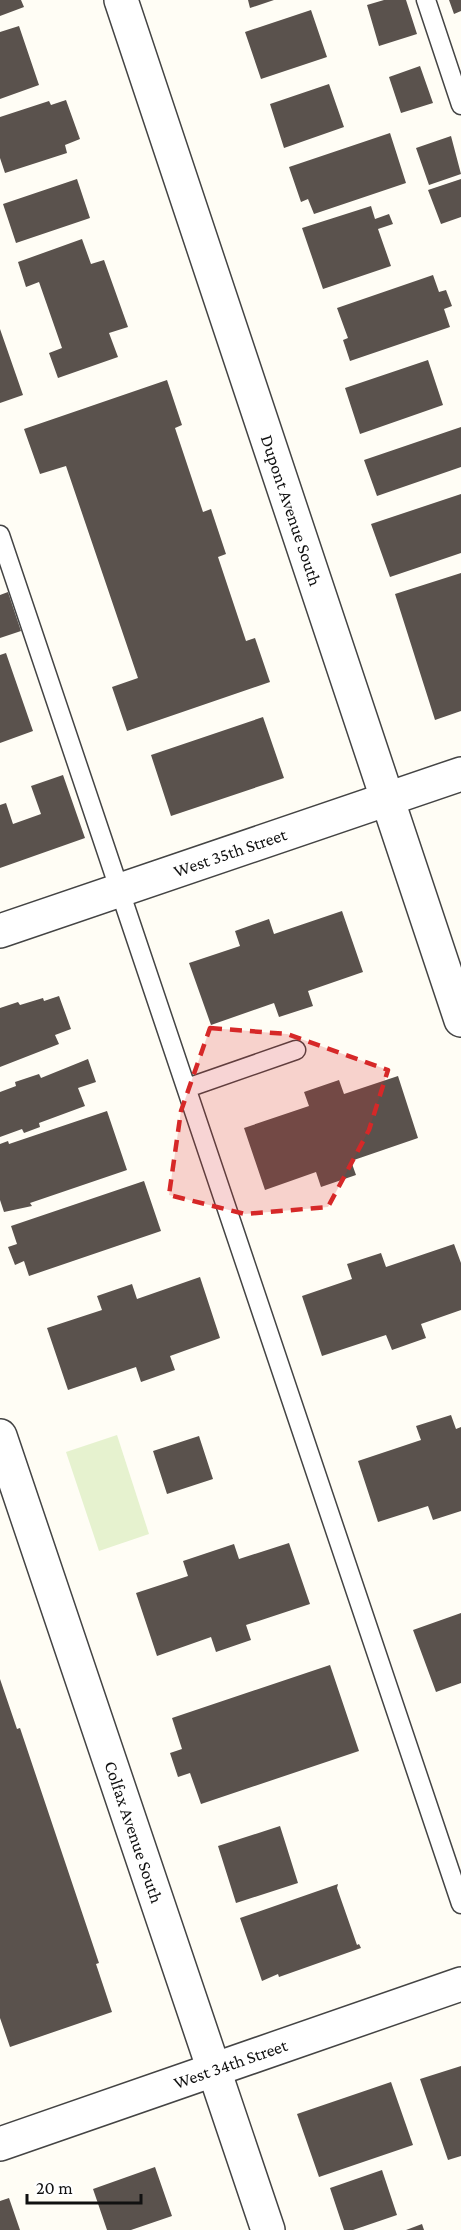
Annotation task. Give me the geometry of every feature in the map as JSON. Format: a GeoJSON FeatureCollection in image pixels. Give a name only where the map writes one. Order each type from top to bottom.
{"type":"FeatureCollection","features":[{"type":"Feature","properties":{"kind":"street","name":"Dupont Avenue South"},"geometry":{"type":"LineString","coordinates":[[122,0],[461,1020]]}},
{"type":"Feature","properties":{"kind":"street","name":"West 35th Street"},"geometry":{"type":"LineString","coordinates":[[0,931],[461,774]]}},
{"type":"Feature","properties":{"kind":"street","name":"Colfax Avenue South"},"geometry":{"type":"LineString","coordinates":[[0,1436],[268,2230]]}},
{"type":"Feature","properties":{"kind":"street","name":"West 34th Street"},"geometry":{"type":"LineString","coordinates":[[0,2144],[461,1984]]}},
{"type":"Feature","properties":{"kind":"lane"},"geometry":{"type":"LineString","coordinates":[[426,0],[461,105]]}},
{"type":"Feature","properties":{"kind":"lane"},"geometry":{"type":"LineString","coordinates":[[0,536],[461,1904]]}},
{"type":"Feature","properties":{"kind":"lane"},"geometry":{"type":"LineString","coordinates":[[187,1088],[296,1050]]}},
{"type":"Feature","properties":{"kind":"highlighted area"},"geometry":{"type":"Polygon","coordinates":[[[210,1028],[287,1034],[388,1070],[369,1130],[328,1207],[245,1214],[169,1195],[181,1111],[210,1028]]]}},
{"type":"Feature","properties":{"kind":"green space"},"geometry":{"type":"Polygon","coordinates":[[[117,1435],[149,1534],[99,1551],[66,1452],[117,1435]]]}},
{"type":"Feature","properties":{"kind":"building"},"geometry":{"type":"Polygon","coordinates":[[[0,0],[21,0],[24,7],[0,16],[0,0]]]}},
{"type":"Feature","properties":{"kind":"building"},"geometry":{"type":"Polygon","coordinates":[[[248,0],[274,0],[250,8],[248,0]]]}},
{"type":"Feature","properties":{"kind":"building"},"geometry":{"type":"Polygon","coordinates":[[[384,0],[406,0],[417,34],[379,46],[367,5],[384,0]]]}},
{"type":"Feature","properties":{"kind":"building"},"geometry":{"type":"Polygon","coordinates":[[[449,0],[461,0],[461,11],[454,14],[449,0]]]}},
{"type":"Feature","properties":{"kind":"building"},"geometry":{"type":"Polygon","coordinates":[[[311,10],[327,57],[261,79],[245,32],[311,10]]]}},
{"type":"Feature","properties":{"kind":"building"},"geometry":{"type":"Polygon","coordinates":[[[19,26],[39,85],[0,99],[0,32],[19,26]]]}},
{"type":"Feature","properties":{"kind":"building"},"geometry":{"type":"Polygon","coordinates":[[[420,66],[433,103],[401,113],[389,77],[420,66]]]}},
{"type":"Feature","properties":{"kind":"building"},"geometry":{"type":"Polygon","coordinates":[[[329,84],[344,127],[284,148],[270,104],[329,84]]]}},
{"type":"Feature","properties":{"kind":"building"},"geometry":{"type":"Polygon","coordinates":[[[66,100],[80,139],[65,145],[67,153],[5,173],[0,158],[0,117],[49,101],[51,105],[66,100]]]}},
{"type":"Feature","properties":{"kind":"building"},"geometry":{"type":"Polygon","coordinates":[[[390,133],[406,183],[314,214],[308,199],[301,202],[289,167],[390,133]]]}},
{"type":"Feature","properties":{"kind":"building"},"geometry":{"type":"Polygon","coordinates":[[[451,136],[461,174],[429,185],[416,148],[451,136]]]}},
{"type":"Feature","properties":{"kind":"building"},"geometry":{"type":"Polygon","coordinates":[[[77,179],[90,218],[16,243],[3,204],[77,179]]]}},
{"type":"Feature","properties":{"kind":"building"},"geometry":{"type":"Polygon","coordinates":[[[461,179],[461,217],[441,224],[428,190],[461,179]]]}},
{"type":"Feature","properties":{"kind":"building"},"geometry":{"type":"Polygon","coordinates":[[[371,206],[375,219],[389,214],[393,224],[378,229],[391,266],[323,289],[302,228],[371,206]]]}},
{"type":"Feature","properties":{"kind":"building"},"geometry":{"type":"Polygon","coordinates":[[[82,239],[91,264],[104,260],[128,327],[109,333],[118,357],[58,378],[49,353],[62,348],[39,282],[26,287],[18,262],[82,239]]]}},
{"type":"Feature","properties":{"kind":"building"},"geometry":{"type":"Polygon","coordinates":[[[433,275],[439,292],[446,290],[452,306],[444,309],[450,327],[350,361],[343,340],[348,338],[337,308],[433,275]]]}},
{"type":"Feature","properties":{"kind":"building"},"geometry":{"type":"Polygon","coordinates":[[[0,329],[23,395],[0,403],[0,329]]]}},
{"type":"Feature","properties":{"kind":"building"},"geometry":{"type":"Polygon","coordinates":[[[428,360],[443,405],[360,434],[345,388],[428,360]]]}},
{"type":"Feature","properties":{"kind":"building"},"geometry":{"type":"Polygon","coordinates":[[[167,380],[182,425],[175,428],[203,512],[211,509],[226,554],[218,557],[246,641],[255,638],[270,682],[127,731],[112,687],[138,678],[66,466],[40,474],[24,429],[167,380]]]}},
{"type":"Feature","properties":{"kind":"building"},"geometry":{"type":"Polygon","coordinates":[[[461,427],[461,467],[377,496],[364,460],[461,427]]]}},
{"type":"Feature","properties":{"kind":"building"},"geometry":{"type":"Polygon","coordinates":[[[461,494],[461,553],[390,577],[371,524],[461,494]]]}},
{"type":"Feature","properties":{"kind":"building"},"geometry":{"type":"Polygon","coordinates":[[[461,573],[461,711],[435,720],[395,594],[461,573]]]}},
{"type":"Feature","properties":{"kind":"building"},"geometry":{"type":"Polygon","coordinates":[[[8,592],[21,631],[0,638],[0,595],[8,592]]]}},
{"type":"Feature","properties":{"kind":"building"},"geometry":{"type":"Polygon","coordinates":[[[6,653],[33,731],[0,743],[0,655],[6,653]]]}},
{"type":"Feature","properties":{"kind":"building"},"geometry":{"type":"Polygon","coordinates":[[[263,717],[284,778],[171,816],[151,755],[263,717]]]}},
{"type":"Feature","properties":{"kind":"building"},"geometry":{"type":"Polygon","coordinates":[[[63,775],[85,838],[0,868],[0,805],[6,803],[13,824],[41,814],[31,786],[63,775]]]}},
{"type":"Feature","properties":{"kind":"building"},"geometry":{"type":"Polygon","coordinates":[[[342,911],[363,972],[308,991],[313,1006],[279,1017],[274,1003],[211,1025],[189,963],[240,946],[235,931],[269,919],[274,934],[342,911]]]}},
{"type":"Feature","properties":{"kind":"building"},"geometry":{"type":"Polygon","coordinates":[[[59,996],[71,1029],[55,1035],[59,1044],[0,1067],[0,1008],[18,1002],[20,1005],[59,996]]]}},
{"type":"Feature","properties":{"kind":"building"},"geometry":{"type":"Polygon","coordinates":[[[88,1059],[96,1082],[78,1088],[85,1106],[39,1123],[40,1127],[24,1133],[22,1129],[0,1137],[0,1092],[16,1086],[15,1082],[39,1074],[41,1078],[88,1059]]]}},
{"type":"Feature","properties":{"kind":"building"},"geometry":{"type":"Polygon","coordinates":[[[398,1076],[418,1138],[351,1161],[356,1175],[321,1187],[316,1172],[265,1190],[244,1128],[309,1106],[304,1092],[339,1080],[344,1094],[398,1076]]]}},
{"type":"Feature","properties":{"kind":"building"},"geometry":{"type":"Polygon","coordinates":[[[107,1111],[127,1170],[30,1203],[32,1206],[4,1212],[0,1200],[0,1144],[8,1141],[9,1144],[107,1111]]]}},
{"type":"Feature","properties":{"kind":"building"},"geometry":{"type":"Polygon","coordinates":[[[144,1181],[161,1231],[29,1276],[24,1261],[15,1265],[8,1247],[17,1244],[11,1226],[144,1181]]]}},
{"type":"Feature","properties":{"kind":"building"},"geometry":{"type":"Polygon","coordinates":[[[454,1244],[461,1263],[461,1310],[421,1324],[426,1338],[392,1350],[386,1335],[322,1356],[302,1296],[352,1279],[347,1264],[381,1253],[386,1267],[454,1244]]]}},
{"type":"Feature","properties":{"kind":"building"},"geometry":{"type":"Polygon","coordinates":[[[200,1277],[220,1338],[170,1356],[175,1370],[141,1382],[136,1367],[68,1390],[47,1328],[102,1310],[97,1296],[132,1284],[137,1299],[200,1277]]]}},
{"type":"Feature","properties":{"kind":"building"},"geometry":{"type":"Polygon","coordinates":[[[451,1415],[456,1429],[461,1427],[461,1511],[433,1520],[428,1506],[378,1522],[358,1461],[421,1440],[416,1426],[451,1415]]]}},
{"type":"Feature","properties":{"kind":"building"},"geometry":{"type":"Polygon","coordinates":[[[199,1436],[213,1479],[167,1494],[153,1451],[199,1436]]]}},
{"type":"Feature","properties":{"kind":"building"},"geometry":{"type":"Polygon","coordinates":[[[289,1543],[310,1604],[246,1625],[251,1640],[216,1652],[211,1637],[157,1656],[136,1593],[188,1576],[183,1561],[234,1544],[239,1559],[289,1543]]]}},
{"type":"Feature","properties":{"kind":"building"},"geometry":{"type":"Polygon","coordinates":[[[461,1613],[461,1683],[436,1692],[413,1630],[461,1613]]]}},
{"type":"Feature","properties":{"kind":"building"},"geometry":{"type":"Polygon","coordinates":[[[330,1665],[359,1751],[201,1804],[190,1773],[178,1777],[170,1753],[182,1749],[172,1718],[330,1665]]]}},
{"type":"Feature","properties":{"kind":"building"},"geometry":{"type":"Polygon","coordinates":[[[0,1679],[17,1729],[20,1728],[99,1963],[96,1964],[112,2012],[10,2047],[0,2018],[0,1679]]]}},
{"type":"Feature","properties":{"kind":"building"},"geometry":{"type":"Polygon","coordinates":[[[280,1826],[298,1883],[236,1903],[218,1846],[280,1826]]]}},
{"type":"Feature","properties":{"kind":"building"},"geometry":{"type":"Polygon","coordinates":[[[338,1884],[337,1888],[357,1945],[359,1944],[361,1948],[262,1981],[240,1918],[338,1884]]]}},
{"type":"Feature","properties":{"kind":"building"},"geometry":{"type":"Polygon","coordinates":[[[461,2066],[461,2156],[448,2160],[420,2079],[461,2066]]]}},
{"type":"Feature","properties":{"kind":"building"},"geometry":{"type":"Polygon","coordinates":[[[391,2082],[413,2145],[319,2177],[297,2114],[391,2082]]]}},
{"type":"Feature","properties":{"kind":"building"},"geometry":{"type":"Polygon","coordinates":[[[155,2167],[172,2216],[131,2230],[107,2230],[93,2189],[155,2167]]]}},
{"type":"Feature","properties":{"kind":"building"},"geometry":{"type":"Polygon","coordinates":[[[382,2170],[397,2215],[353,2230],[344,2230],[330,2188],[382,2170]]]}},
{"type":"Feature","properties":{"kind":"building"},"geometry":{"type":"Polygon","coordinates":[[[9,2198],[20,2230],[0,2230],[0,2201],[9,2198]]]}},
{"type":"Feature","properties":{"kind":"building"},"geometry":{"type":"Polygon","coordinates":[[[422,2224],[424,2230],[406,2230],[422,2224]]]}}]}
